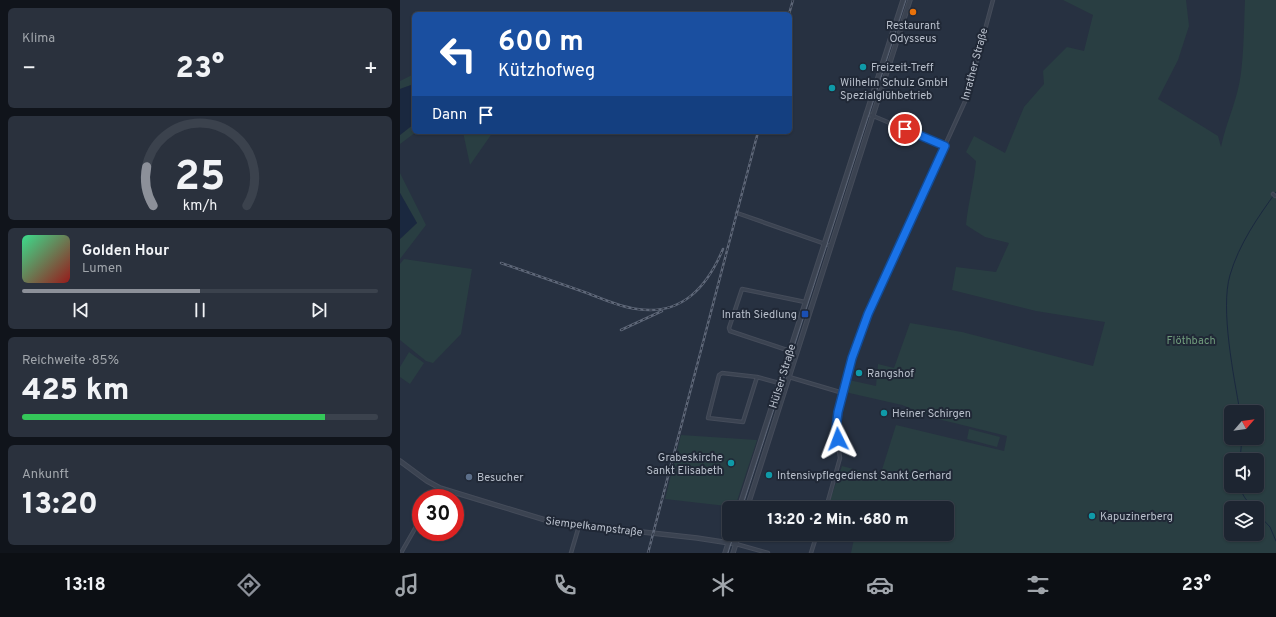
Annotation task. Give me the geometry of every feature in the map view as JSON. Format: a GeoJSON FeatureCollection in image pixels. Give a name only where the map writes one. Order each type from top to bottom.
{"type":"FeatureCollection","features":[{"type":"Feature","properties":{"kind":"street","name":"Hülser Straße"},"geometry":{"type":"LineString","coordinates":[[741,501],[903,0]]}},
{"type":"Feature","properties":{"kind":"street","name":"Hülser Straße"},"geometry":{"type":"LineString","coordinates":[[749,501],[910,0]]}},
{"type":"Feature","properties":{"kind":"street","name":"Inrather Straße"},"geometry":{"type":"LineString","coordinates":[[828,501],[840,458],[836,429],[852,358],[868,314],[967,97],[992,1]]}},
{"type":"Feature","properties":{"kind":"street"},"geometry":{"type":"LineString","coordinates":[[866,113],[945,146]]}},
{"type":"Feature","properties":{"kind":"street"},"geometry":{"type":"LineString","coordinates":[[737,213],[831,246]]}},
{"type":"Feature","properties":{"kind":"street"},"geometry":{"type":"LineString","coordinates":[[796,353],[730,331],[729,328],[742,289],[805,302]]}},
{"type":"Feature","properties":{"kind":"street"},"geometry":{"type":"LineString","coordinates":[[757,378],[743,422],[708,418],[719,375],[722,373],[757,378],[780,384]]}},
{"type":"Feature","properties":{"kind":"street","name":"Hülser Straße"},"geometry":{"type":"LineString","coordinates":[[789,376],[843,393]]}},
{"type":"Feature","properties":{"kind":"street","name":"Siempelkampstraße"},"geometry":{"type":"LineString","coordinates":[[400,461],[427,481],[440,488],[552,522],[736,544]]}},
{"type":"Feature","properties":{"kind":"street"},"geometry":{"type":"LineString","coordinates":[[571,553],[578,526]]}},
{"type":"Feature","properties":{"kind":"street"},"geometry":{"type":"LineString","coordinates":[[401,553],[412,534]]}},
{"type":"Feature","properties":{"kind":"street"},"geometry":{"type":"LineString","coordinates":[[733,553],[737,541]]}},
{"type":"Feature","properties":{"kind":"street"},"geometry":{"type":"LineString","coordinates":[[811,553],[815,541]]}},
{"type":"Feature","properties":{"kind":"street"},"geometry":{"type":"LineString","coordinates":[[725,553],[728,542]]}},
{"type":"Feature","properties":{"kind":"street"},"geometry":{"type":"LineString","coordinates":[[736,544],[768,553]]}},
{"type":"Feature","properties":{"kind":"green space"},"geometry":{"type":"Polygon","coordinates":[[[1063,0],[1186,0],[1189,26],[1178,60],[1158,99],[1218,136],[1221,147],[1235,101],[1241,73],[1245,0],[1276,0],[1276,553],[851,553],[854,541],[954,541],[954,501],[830,501],[842,466],[880,476],[896,425],[1004,451],[1007,436],[938,419],[902,405],[845,392],[849,380],[876,386],[878,364],[894,368],[910,323],[962,332],[1093,366],[1105,322],[1036,311],[952,290],[956,267],[996,272],[1009,243],[985,237],[966,225],[976,161],[966,152],[974,136],[1005,153],[1024,107],[1044,84],[1043,71],[1067,47],[1084,51],[1093,15],[1063,0]]]}},
{"type":"Feature","properties":{"kind":"green space"},"geometry":{"type":"Polygon","coordinates":[[[412,75],[412,85],[400,89],[400,81],[412,75]]]}},
{"type":"Feature","properties":{"kind":"green space"},"geometry":{"type":"Polygon","coordinates":[[[412,126],[412,134],[413,134],[400,144],[400,135],[412,126]]]}},
{"type":"Feature","properties":{"kind":"green space"},"geometry":{"type":"Polygon","coordinates":[[[463,134],[492,134],[470,165],[463,134]]]}},
{"type":"Feature","properties":{"kind":"green space"},"geometry":{"type":"Polygon","coordinates":[[[400,173],[426,225],[400,259],[400,239],[417,223],[400,193],[400,173]]]}},
{"type":"Feature","properties":{"kind":"green space"},"geometry":{"type":"Polygon","coordinates":[[[404,259],[472,269],[461,334],[433,363],[426,361],[400,340],[400,264],[404,259]]]}},
{"type":"Feature","properties":{"kind":"green space"},"geometry":{"type":"Polygon","coordinates":[[[409,352],[424,363],[410,384],[400,377],[400,367],[409,352]]]}},
{"type":"Feature","properties":{"kind":"green space"},"geometry":{"type":"Polygon","coordinates":[[[969,429],[1000,437],[997,447],[967,439],[969,429]]]}},
{"type":"Feature","properties":{"kind":"green space"},"geometry":{"type":"Polygon","coordinates":[[[681,435],[757,440],[737,501],[722,501],[722,506],[665,499],[681,435]]]}},
{"type":"Feature","properties":{"kind":"water"},"geometry":{"type":"Polygon","coordinates":[[[412,85],[412,126],[400,135],[400,89],[412,85]]]}},
{"type":"Feature","properties":{"kind":"water"},"geometry":{"type":"Polygon","coordinates":[[[400,193],[417,223],[400,239],[400,193]]]}},
{"type":"Feature","properties":{"kind":"waterway","name":"Flöthbach"},"geometry":{"type":"LineString","coordinates":[[1239,405],[1227,324],[1227,289],[1238,252],[1256,221],[1276,192]]}},
{"type":"Feature","properties":{"kind":"waterway","name":"Flöthbach"},"geometry":{"type":"LineString","coordinates":[[1241,445],[1241,453]]}},
{"type":"Feature","properties":{"kind":"waterway","name":"Flöthbach"},"geometry":{"type":"LineString","coordinates":[[1242,493],[1247,501]]}},
{"type":"Feature","properties":{"kind":"waterway","name":"Flöthbach"},"geometry":{"type":"LineString","coordinates":[[1264,521],[1270,527],[1276,541]]}},
{"type":"Feature","properties":{"kind":"tram line"},"geometry":{"type":"LineString","coordinates":[[744,501],[906,0]]}},
{"type":"Feature","properties":{"kind":"tram line"},"geometry":{"type":"LineString","coordinates":[[728,553],[732,541]]}},
{"type":"Feature","properties":{"kind":"railway"},"geometry":{"type":"LineString","coordinates":[[790,12],[793,0]]}},
{"type":"Feature","properties":{"kind":"railway"},"geometry":{"type":"LineString","coordinates":[[648,553],[757,134]]}},
{"type":"Feature","properties":{"kind":"railway"},"geometry":{"type":"LineString","coordinates":[[501,263],[618,305],[637,309],[653,310],[667,308],[680,303],[691,296],[701,287],[717,263],[723,249]]}},
{"type":"Feature","properties":{"kind":"railway"},"geometry":{"type":"LineString","coordinates":[[621,330],[662,311]]}},
{"type":"Feature","properties":{"kind":"place","name":"Restaurant Odysseus"},"geometry":{"type":"Point","coordinates":[913,12]}},
{"type":"Feature","properties":{"kind":"place","name":"Freizeit-Treff"},"geometry":{"type":"Point","coordinates":[863,67]}},
{"type":"Feature","properties":{"kind":"place","name":"Wilhelm Schulz GmbH Spezialglühbetrieb"},"geometry":{"type":"Point","coordinates":[832,88]}},
{"type":"Feature","properties":{"kind":"place","name":"Inrath Siedlung"},"geometry":{"type":"Point","coordinates":[805,314]}},
{"type":"Feature","properties":{"kind":"place","name":"Rangshof"},"geometry":{"type":"Point","coordinates":[859,373]}},
{"type":"Feature","properties":{"kind":"place","name":"Heiner Schirgen"},"geometry":{"type":"Point","coordinates":[884,413]}},
{"type":"Feature","properties":{"kind":"place","name":"Grabeskirche Sankt Elisabeth"},"geometry":{"type":"Point","coordinates":[731,463]}},
{"type":"Feature","properties":{"kind":"place","name":"Intensivpflegedienst Sankt Gerhard"},"geometry":{"type":"Point","coordinates":[769,475]}},
{"type":"Feature","properties":{"kind":"place","name":"Besucher"},"geometry":{"type":"Point","coordinates":[469,477]}},
{"type":"Feature","properties":{"kind":"place","name":"Kapuzinerberg"},"geometry":{"type":"Point","coordinates":[1092,516]}},
{"type":"Feature","properties":{"kind":"route"},"geometry":{"type":"LineString","coordinates":[[838,439],[836,429],[838,412],[852,358],[868,314],[945,146],[905,129]]}}]}
